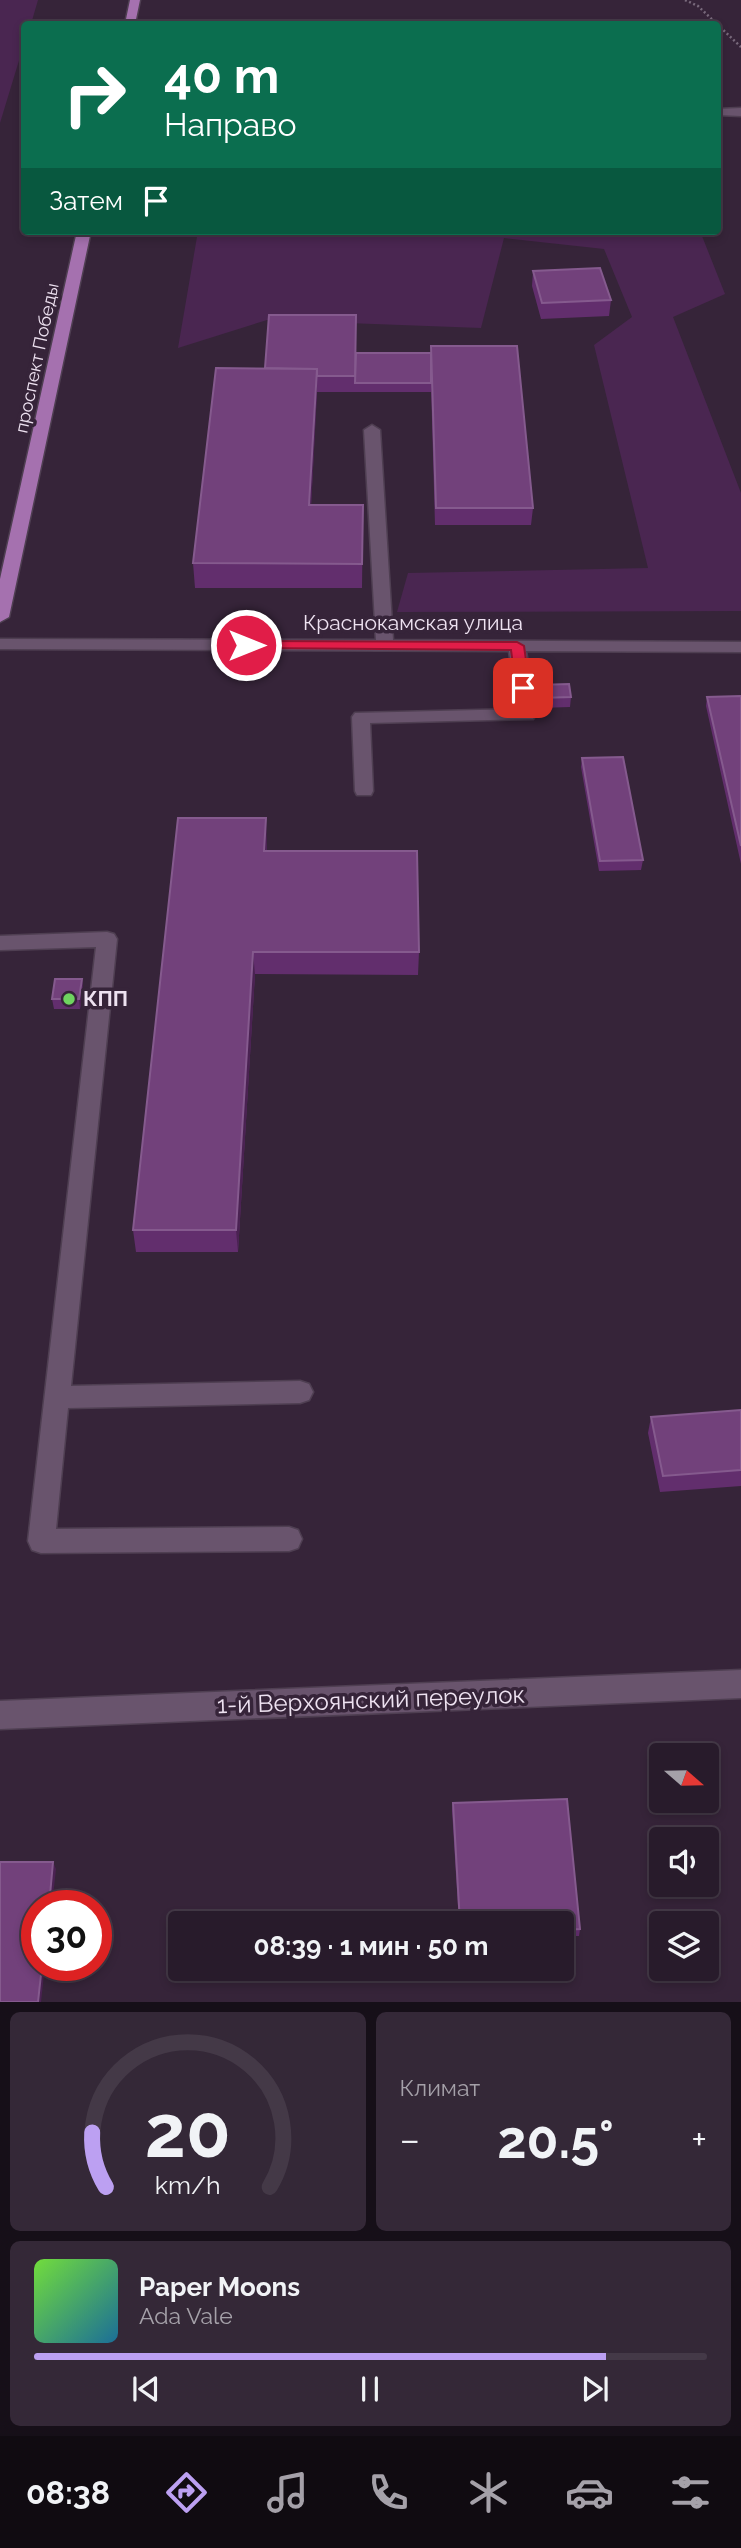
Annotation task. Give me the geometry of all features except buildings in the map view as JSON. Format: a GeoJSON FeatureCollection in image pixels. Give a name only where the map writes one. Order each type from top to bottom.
{"type":"FeatureCollection","features":[{"type":"Feature","properties":{"kind":"main road"},"geometry":{"type":"LineString","coordinates":[[131,21],[135,0]]}},
{"type":"Feature","properties":{"kind":"main road","name":"проспект Победы"},"geometry":{"type":"LineString","coordinates":[[0,617],[83,235]]}},
{"type":"Feature","properties":{"kind":"street"},"geometry":{"type":"LineString","coordinates":[[721,112],[741,112]]}},
{"type":"Feature","properties":{"kind":"street"},"geometry":{"type":"LineString","coordinates":[[372,430],[385,645]]}},
{"type":"Feature","properties":{"kind":"street","name":"Краснокамская улица"},"geometry":{"type":"LineString","coordinates":[[0,644],[741,647]]}},
{"type":"Feature","properties":{"kind":"street"},"geometry":{"type":"LineString","coordinates":[[363,791],[361,718],[527,715],[517,646]]}},
{"type":"Feature","properties":{"kind":"street"},"geometry":{"type":"LineString","coordinates":[[0,943],[107,939],[41,1541],[289,1539]]}},
{"type":"Feature","properties":{"kind":"street"},"geometry":{"type":"LineString","coordinates":[[57,1397],[300,1392]]}},
{"type":"Feature","properties":{"kind":"street","name":"1-й Верхоянский переулок"},"geometry":{"type":"LineString","coordinates":[[0,1715],[740,1691]]}},
{"type":"Feature","properties":{"kind":"path"},"geometry":{"type":"LineString","coordinates":[[685,0],[698,6],[714,21]]}},
{"type":"Feature","properties":{"kind":"path"},"geometry":{"type":"LineString","coordinates":[[721,28],[741,47]]}},
{"type":"Feature","properties":{"kind":"shaded area"},"geometry":{"type":"Polygon","coordinates":[[[0,0],[38,0],[32,21],[21,21],[21,54],[0,123],[0,0]]]}},
{"type":"Feature","properties":{"kind":"shaded area"},"geometry":{"type":"Polygon","coordinates":[[[197,235],[702,235],[725,294],[673,317],[741,493],[741,611],[397,612],[408,573],[648,568],[594,345],[632,317],[604,249],[504,238],[481,328],[267,320],[178,348],[197,235]]]}},
{"type":"Feature","properties":{"kind":"place","name":"КПП"},"geometry":{"type":"Point","coordinates":[69,999]}},
{"type":"Feature","properties":{"kind":"route"},"geometry":{"type":"LineString","coordinates":[[246,645],[517,646],[523,688]]}}]}
